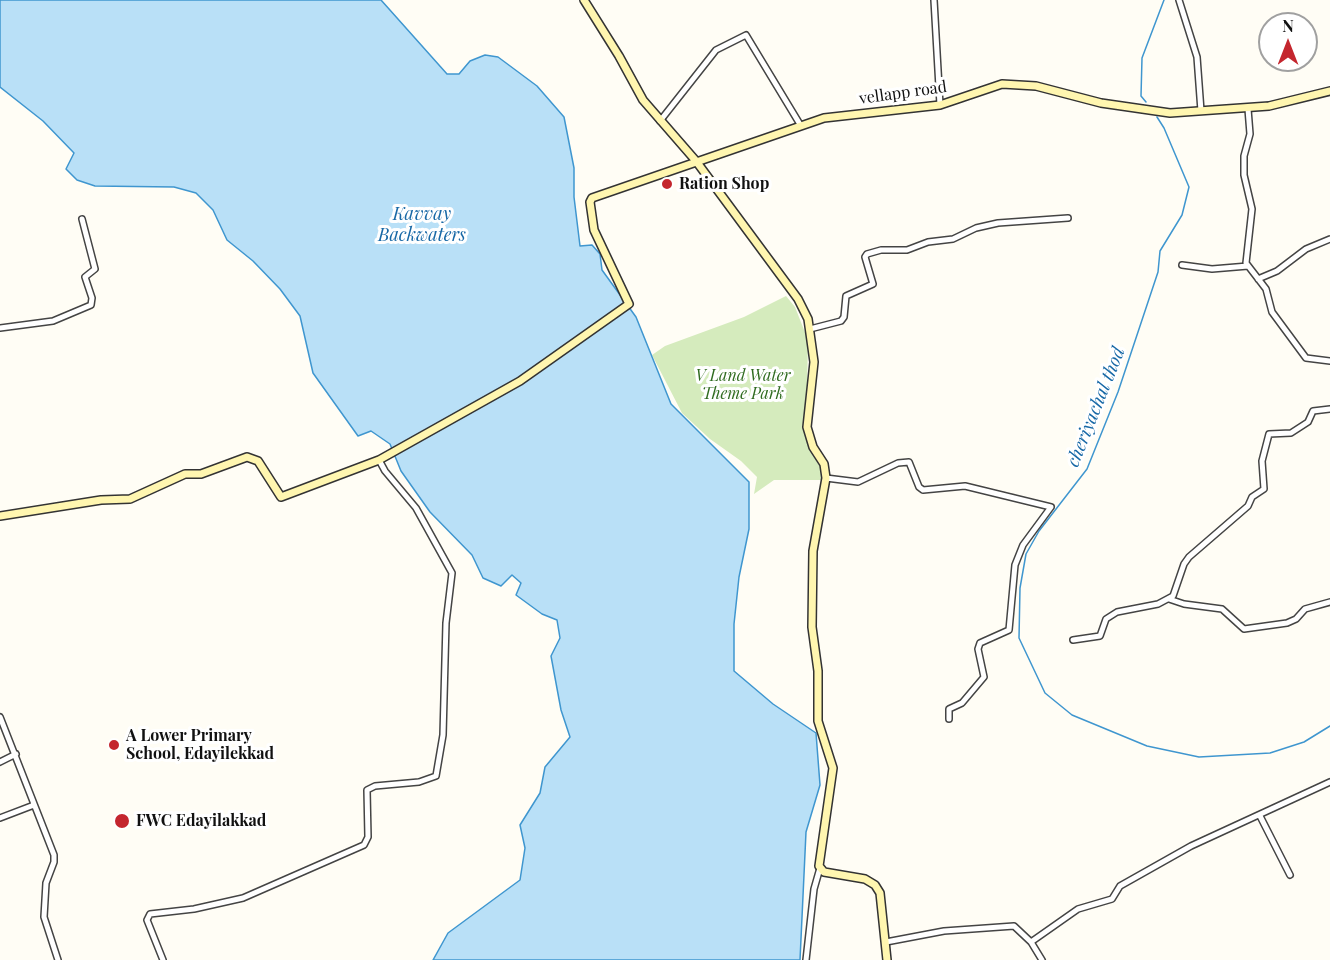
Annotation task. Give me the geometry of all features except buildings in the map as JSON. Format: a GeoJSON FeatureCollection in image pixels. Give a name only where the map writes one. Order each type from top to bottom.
{"type":"FeatureCollection","features":[{"type":"Feature","properties":{"kind":"main road"},"geometry":{"type":"LineString","coordinates":[[584,0],[620,56],[643,100],[696,161],[798,299],[808,319],[814,362],[807,427],[813,447],[824,464],[826,478],[813,551],[811,594],[818,721],[833,768],[820,868],[824,872],[865,879],[875,885],[880,893],[886,960]]}},
{"type":"Feature","properties":{"kind":"main road","name":"vellapp road"},"geometry":{"type":"LineString","coordinates":[[379,460],[520,381],[629,304],[594,230],[590,202],[592,198],[824,118],[861,112],[940,105],[1002,84],[1035,86],[1101,103],[1147,111],[1248,108],[1299,100],[1330,91]]}},
{"type":"Feature","properties":{"kind":"main road"},"geometry":{"type":"LineString","coordinates":[[0,516],[100,500],[130,499],[185,474],[201,474],[247,457],[258,461],[281,496],[379,460]]}},
{"type":"Feature","properties":{"kind":"street"},"geometry":{"type":"LineString","coordinates":[[934,0],[940,105]]}},
{"type":"Feature","properties":{"kind":"street"},"geometry":{"type":"LineString","coordinates":[[1179,0],[1197,57],[1201,111]]}},
{"type":"Feature","properties":{"kind":"street"},"geometry":{"type":"LineString","coordinates":[[660,121],[716,50],[746,34],[801,126]]}},
{"type":"Feature","properties":{"kind":"street"},"geometry":{"type":"LineString","coordinates":[[1248,108],[1250,134],[1244,156],[1244,175],[1252,208],[1246,252],[1248,266],[1266,289],[1272,312],[1306,358],[1330,361]]}},
{"type":"Feature","properties":{"kind":"street"},"geometry":{"type":"LineString","coordinates":[[810,329],[841,321],[844,317],[846,296],[873,284],[865,257],[867,254],[881,250],[907,250],[928,242],[953,239],[976,228],[998,223],[1068,218]]}},
{"type":"Feature","properties":{"kind":"street"},"geometry":{"type":"LineString","coordinates":[[0,328],[53,321],[91,305],[92,298],[86,277],[94,273],[95,269],[92,247],[82,219]]}},
{"type":"Feature","properties":{"kind":"street"},"geometry":{"type":"LineString","coordinates":[[1258,279],[1277,271],[1306,249],[1330,239]]}},
{"type":"Feature","properties":{"kind":"street"},"geometry":{"type":"LineString","coordinates":[[1182,266],[1212,269],[1248,266]]}},
{"type":"Feature","properties":{"kind":"street"},"geometry":{"type":"LineString","coordinates":[[1073,640],[1100,636],[1106,619],[1117,612],[1173,596],[1184,564],[1248,506],[1252,497],[1264,489],[1262,461],[1269,434],[1291,433],[1308,422],[1313,411],[1330,409]]}},
{"type":"Feature","properties":{"kind":"street"},"geometry":{"type":"LineString","coordinates":[[163,960],[147,920],[150,914],[194,909],[243,898],[364,844],[368,837],[367,790],[375,786],[419,782],[436,776],[443,735],[446,623],[452,573],[416,507],[385,471],[379,460]]}},
{"type":"Feature","properties":{"kind":"street"},"geometry":{"type":"LineString","coordinates":[[826,478],[858,482],[898,463],[909,462],[918,487],[923,490],[965,486],[1051,507],[1023,545],[1015,565],[1009,630],[980,643],[978,650],[984,677],[962,703],[949,709],[949,719]]}},
{"type":"Feature","properties":{"kind":"street"},"geometry":{"type":"LineString","coordinates":[[1169,599],[1192,606],[1222,609],[1244,629],[1287,623],[1296,619],[1305,609],[1330,602]]}},
{"type":"Feature","properties":{"kind":"street"},"geometry":{"type":"LineString","coordinates":[[0,717],[54,855],[54,862],[46,884],[44,917],[58,960]]}},
{"type":"Feature","properties":{"kind":"street"},"geometry":{"type":"LineString","coordinates":[[0,762],[16,754]]}},
{"type":"Feature","properties":{"kind":"street"},"geometry":{"type":"LineString","coordinates":[[1030,942],[1078,909],[1112,899],[1120,886],[1191,846],[1330,782]]}},
{"type":"Feature","properties":{"kind":"street"},"geometry":{"type":"LineString","coordinates":[[0,818],[34,805]]}},
{"type":"Feature","properties":{"kind":"street"},"geometry":{"type":"LineString","coordinates":[[1260,816],[1290,875]]}},
{"type":"Feature","properties":{"kind":"street"},"geometry":{"type":"LineString","coordinates":[[806,960],[814,889],[820,868]]}},
{"type":"Feature","properties":{"kind":"street"},"geometry":{"type":"LineString","coordinates":[[886,942],[944,931],[1014,926],[1030,942],[1042,960]]}},
{"type":"Feature","properties":{"kind":"green space","name":"V Land Water Theme Park"},"geometry":{"type":"Polygon","coordinates":[[[786,296],[795,307],[808,340],[806,436],[818,460],[824,480],[774,480],[754,494],[757,477],[682,413],[652,355],[665,346],[744,317],[786,296]]]}},
{"type":"Feature","properties":{"kind":"water","name":"Kavvay Backwaters"},"geometry":{"type":"Polygon","coordinates":[[[0,0],[381,0],[447,74],[459,74],[470,61],[485,55],[498,57],[537,86],[564,117],[574,168],[574,197],[580,246],[592,245],[600,254],[602,270],[636,317],[671,404],[749,482],[749,529],[739,577],[734,624],[734,671],[773,704],[816,733],[820,785],[806,832],[800,960],[433,960],[448,933],[520,880],[525,848],[520,825],[540,793],[545,767],[570,737],[561,710],[551,656],[560,638],[557,620],[542,614],[516,595],[521,583],[512,575],[501,586],[483,578],[472,555],[430,512],[401,471],[390,444],[371,431],[358,436],[313,373],[300,316],[280,289],[253,261],[227,240],[213,210],[196,193],[174,187],[95,186],[77,180],[66,169],[74,153],[43,121],[0,87],[0,0]]]}},
{"type":"Feature","properties":{"kind":"waterway"},"geometry":{"type":"LineString","coordinates":[[1146,102],[1141,96],[1142,58],[1164,0]]}},
{"type":"Feature","properties":{"kind":"waterway","name":"cheriyachal thod"},"geometry":{"type":"LineString","coordinates":[[1157,117],[1189,187],[1182,215],[1160,251],[1158,272],[1118,392],[1087,469],[1039,531],[1026,554],[1020,588],[1019,638],[1045,693],[1072,715],[1147,746],[1199,757],[1270,753],[1304,742],[1330,726]]}},
{"type":"Feature","properties":{"kind":"place","name":"Ration Shop"},"geometry":{"type":"Point","coordinates":[667,184]}},
{"type":"Feature","properties":{"kind":"place","name":"A Lower Primary School, Edayilekkad"},"geometry":{"type":"Point","coordinates":[114,745]}},
{"type":"Feature","properties":{"kind":"place","name":"FWC Edayilakkad"},"geometry":{"type":"Point","coordinates":[122,821]}}]}
